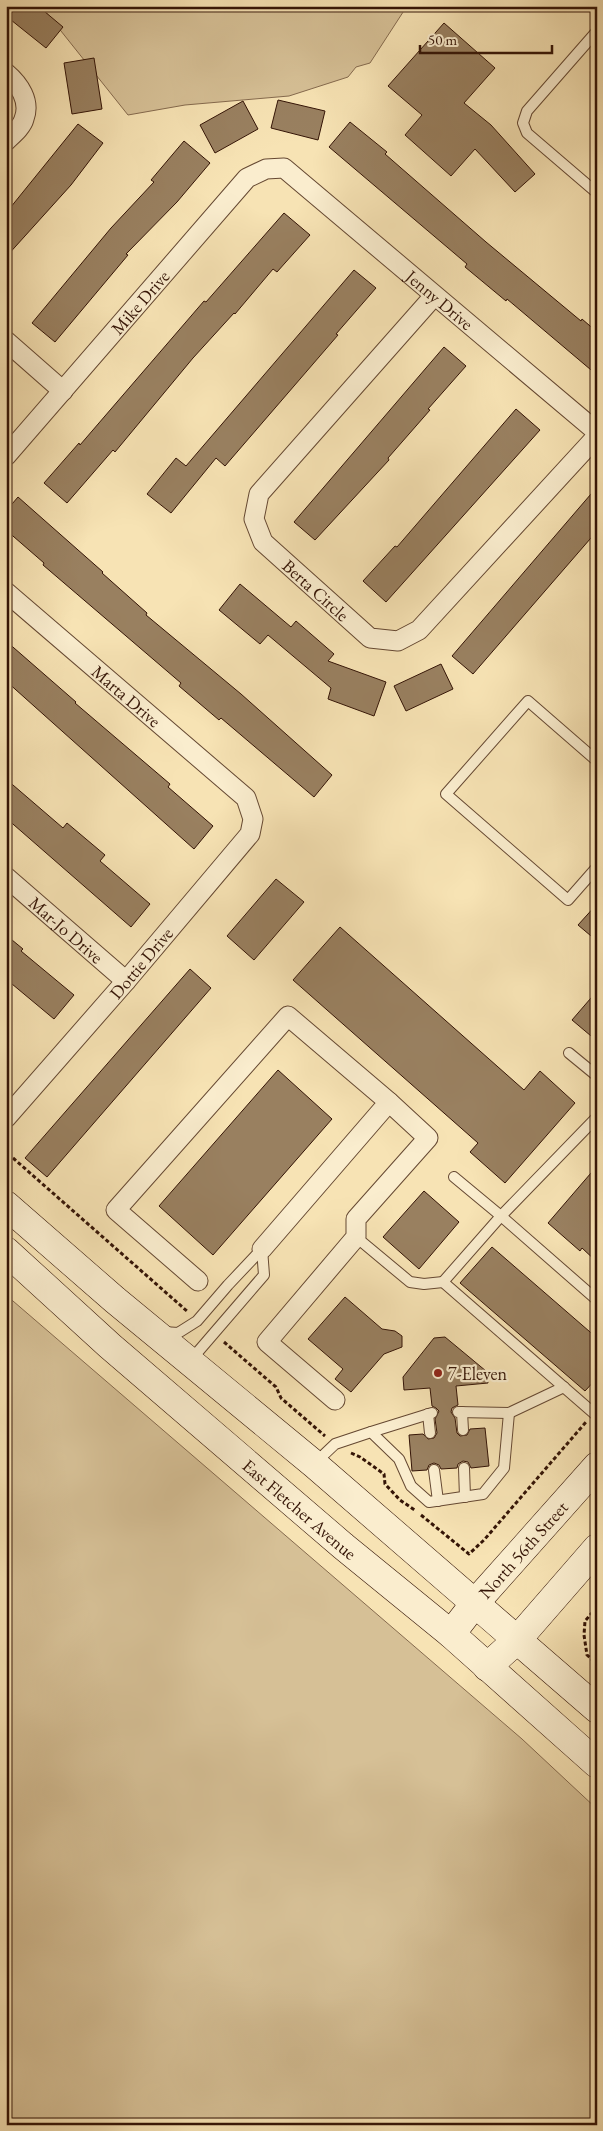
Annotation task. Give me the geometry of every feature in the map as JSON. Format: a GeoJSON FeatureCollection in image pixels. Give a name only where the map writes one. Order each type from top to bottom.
{"type":"FeatureCollection","features":[{"type":"Feature","properties":{"kind":"main road"},"geometry":{"type":"LineString","coordinates":[[6,1205],[153,1332],[314,1464],[597,1709]]}},
{"type":"Feature","properties":{"kind":"main road","name":"East Fletcher Avenue"},"geometry":{"type":"LineString","coordinates":[[6,1252],[110,1346],[343,1546],[451,1634],[597,1764]]}},
{"type":"Feature","properties":{"kind":"main road","name":"North 56th Street"},"geometry":{"type":"LineString","coordinates":[[451,1634],[475,1603],[597,1466]]}},
{"type":"Feature","properties":{"kind":"main road"},"geometry":{"type":"LineString","coordinates":[[488,1667],[517,1640],[594,1557]]}},
{"type":"Feature","properties":{"kind":"street"},"geometry":{"type":"LineString","coordinates":[[6,73],[16,82],[26,103],[24,120],[6,141]]}},
{"type":"Feature","properties":{"kind":"street","name":"Jenny Drive"},"geometry":{"type":"LineString","coordinates":[[284,168],[597,434]]}},
{"type":"Feature","properties":{"kind":"street","name":"Mike Drive"},"geometry":{"type":"LineString","coordinates":[[6,456],[247,178],[266,169],[284,168]]}},
{"type":"Feature","properties":{"kind":"street","name":"Berta Circle"},"geometry":{"type":"LineString","coordinates":[[434,296],[260,494],[254,519],[263,542],[370,638],[398,641],[419,630],[597,434]]}},
{"type":"Feature","properties":{"kind":"street"},"geometry":{"type":"LineString","coordinates":[[6,342],[63,391]]}},
{"type":"Feature","properties":{"kind":"street","name":"Marta Drive"},"geometry":{"type":"LineString","coordinates":[[6,592],[246,798]]}},
{"type":"Feature","properties":{"kind":"street","name":"Dottie Drive"},"geometry":{"type":"LineString","coordinates":[[6,1118],[126,982],[250,834],[252,819],[246,798]]}},
{"type":"Feature","properties":{"kind":"street","name":"Mar-Jo Drive"},"geometry":{"type":"LineString","coordinates":[[6,876],[126,982]]}},
{"type":"Feature","properties":{"kind":"street"},"geometry":{"type":"LineString","coordinates":[[198,1281],[116,1210],[288,1016],[389,1102],[428,1138],[356,1219],[356,1237],[267,1342],[335,1400]]}},
{"type":"Feature","properties":{"kind":"street"},"geometry":{"type":"LineString","coordinates":[[262,1250],[389,1102]]}},
{"type":"Feature","properties":{"kind":"lane"},"geometry":{"type":"LineString","coordinates":[[597,30],[528,111],[523,123],[528,133],[597,193]]}},
{"type":"Feature","properties":{"kind":"lane"},"geometry":{"type":"LineString","coordinates":[[597,760],[528,701],[446,794],[568,900],[597,868]]}},
{"type":"Feature","properties":{"kind":"lane"},"geometry":{"type":"LineString","coordinates":[[569,1054],[597,1076]]}},
{"type":"Feature","properties":{"kind":"lane"},"geometry":{"type":"LineString","coordinates":[[356,1237],[410,1282],[424,1284],[443,1282],[501,1216],[597,1117]]}},
{"type":"Feature","properties":{"kind":"lane"},"geometry":{"type":"LineString","coordinates":[[454,1176],[597,1300]]}},
{"type":"Feature","properties":{"kind":"lane"},"geometry":{"type":"LineString","coordinates":[[153,1332],[178,1333],[197,1321],[262,1250]]}},
{"type":"Feature","properties":{"kind":"lane"},"geometry":{"type":"LineString","coordinates":[[189,1362],[264,1274],[262,1250]]}},
{"type":"Feature","properties":{"kind":"lane"},"geometry":{"type":"LineString","coordinates":[[443,1282],[597,1416]]}},
{"type":"Feature","properties":{"kind":"lane"},"geometry":{"type":"LineString","coordinates":[[463,1430],[460,1412],[509,1413],[564,1388]]}},
{"type":"Feature","properties":{"kind":"lane"},"geometry":{"type":"LineString","coordinates":[[314,1464],[335,1444],[430,1413],[430,1433]]}},
{"type":"Feature","properties":{"kind":"lane"},"geometry":{"type":"LineString","coordinates":[[371,1432],[399,1459],[410,1486],[429,1502],[438,1501],[483,1494],[504,1468],[509,1413]]}},
{"type":"Feature","properties":{"kind":"lane"},"geometry":{"type":"LineString","coordinates":[[464,1468],[465,1497]]}},
{"type":"Feature","properties":{"kind":"lane"},"geometry":{"type":"LineString","coordinates":[[434,1470],[438,1501]]}},
{"type":"Feature","properties":{"kind":"path"},"geometry":{"type":"LineString","coordinates":[[13,1158],[197,1321]]}},
{"type":"Feature","properties":{"kind":"path"},"geometry":{"type":"LineString","coordinates":[[214,1333],[276,1387],[281,1398],[313,1426]]}},
{"type":"Feature","properties":{"kind":"path"},"geometry":{"type":"LineString","coordinates":[[597,1607],[585,1621],[584,1635],[587,1655],[597,1664]]}},
{"type":"Feature","properties":{"kind":"shaded area"},"geometry":{"type":"Polygon","coordinates":[[[41,6],[407,6],[370,63],[356,67],[348,77],[289,96],[185,105],[128,115],[41,6]]]}},
{"type":"Feature","properties":{"kind":"shaded area"},"geometry":{"type":"Polygon","coordinates":[[[6,1295],[522,1739],[597,1809],[597,2125],[6,2125],[6,1295]]]}},
{"type":"Feature","properties":{"kind":"building"},"geometry":{"type":"Polygon","coordinates":[[[6,6],[38,6],[63,27],[46,48],[6,16],[6,6]]]}},
{"type":"Feature","properties":{"kind":"building"},"geometry":{"type":"Polygon","coordinates":[[[444,23],[495,68],[464,103],[491,125],[535,174],[515,192],[475,149],[451,176],[405,135],[422,115],[388,86],[444,23]]]}},
{"type":"Feature","properties":{"kind":"building"},"geometry":{"type":"Polygon","coordinates":[[[94,58],[102,109],[72,114],[64,63],[94,58]]]}},
{"type":"Feature","properties":{"kind":"building"},"geometry":{"type":"Polygon","coordinates":[[[278,100],[325,111],[318,140],[271,128],[278,100]]]}},
{"type":"Feature","properties":{"kind":"building"},"geometry":{"type":"Polygon","coordinates":[[[243,101],[258,129],[215,153],[200,125],[243,101]]]}},
{"type":"Feature","properties":{"kind":"building"},"geometry":{"type":"Polygon","coordinates":[[[350,122],[387,152],[385,154],[486,242],[581,321],[582,319],[597,332],[597,375],[507,299],[506,301],[465,267],[467,264],[329,147],[350,122]]]}},
{"type":"Feature","properties":{"kind":"building"},"geometry":{"type":"Polygon","coordinates":[[[78,124],[103,143],[71,185],[6,257],[6,213],[78,124]]]}},
{"type":"Feature","properties":{"kind":"building"},"geometry":{"type":"Polygon","coordinates":[[[184,141],[210,163],[177,202],[126,254],[128,255],[55,342],[32,323],[111,228],[154,182],[151,180],[184,141]]]}},
{"type":"Feature","properties":{"kind":"building"},"geometry":{"type":"Polygon","coordinates":[[[284,213],[310,235],[277,272],[273,269],[235,314],[193,358],[115,452],[113,450],[67,503],[44,483],[79,443],[80,445],[204,301],[206,302],[284,213]]]}},
{"type":"Feature","properties":{"kind":"building"},"geometry":{"type":"Polygon","coordinates":[[[354,270],[376,288],[225,466],[216,458],[171,513],[147,494],[176,458],[186,466],[354,270]]]}},
{"type":"Feature","properties":{"kind":"building"},"geometry":{"type":"Polygon","coordinates":[[[444,347],[466,366],[428,409],[430,410],[388,458],[389,460],[315,540],[294,522],[444,347]]]}},
{"type":"Feature","properties":{"kind":"building"},"geometry":{"type":"Polygon","coordinates":[[[516,409],[540,430],[386,602],[363,581],[395,546],[397,547],[516,409]]]}},
{"type":"Feature","properties":{"kind":"building"},"geometry":{"type":"Polygon","coordinates":[[[597,487],[597,531],[473,674],[452,656],[597,487]]]}},
{"type":"Feature","properties":{"kind":"building"},"geometry":{"type":"Polygon","coordinates":[[[18,497],[103,572],[147,613],[146,615],[241,694],[332,775],[314,797],[221,718],[219,720],[179,686],[181,683],[43,565],[44,563],[6,530],[6,511],[18,497]]]}},
{"type":"Feature","properties":{"kind":"building"},"geometry":{"type":"Polygon","coordinates":[[[240,584],[291,627],[296,621],[334,654],[328,661],[386,682],[374,716],[328,699],[331,688],[268,635],[260,644],[219,610],[240,584]]]}},
{"type":"Feature","properties":{"kind":"building"},"geometry":{"type":"Polygon","coordinates":[[[6,641],[170,784],[168,787],[213,826],[194,849],[6,681],[6,641]]]}},
{"type":"Feature","properties":{"kind":"building"},"geometry":{"type":"Polygon","coordinates":[[[441,664],[453,689],[406,711],[394,686],[441,664]]]}},
{"type":"Feature","properties":{"kind":"building"},"geometry":{"type":"Polygon","coordinates":[[[6,779],[63,828],[67,823],[105,855],[100,861],[150,904],[131,927],[6,818],[6,779]]]}},
{"type":"Feature","properties":{"kind":"building"},"geometry":{"type":"Polygon","coordinates":[[[276,879],[304,902],[254,960],[227,936],[276,879]]]}},
{"type":"Feature","properties":{"kind":"building"},"geometry":{"type":"Polygon","coordinates":[[[597,904],[597,941],[578,925],[597,904]]]}},
{"type":"Feature","properties":{"kind":"building"},"geometry":{"type":"Polygon","coordinates":[[[340,927],[524,1090],[540,1071],[575,1103],[505,1183],[470,1152],[478,1143],[293,980],[340,927]]]}},
{"type":"Feature","properties":{"kind":"building"},"geometry":{"type":"Polygon","coordinates":[[[6,935],[23,949],[21,951],[74,995],[54,1019],[6,979],[6,935]]]}},
{"type":"Feature","properties":{"kind":"building"},"geometry":{"type":"Polygon","coordinates":[[[190,969],[211,988],[47,1177],[25,1158],[190,969]]]}},
{"type":"Feature","properties":{"kind":"building"},"geometry":{"type":"Polygon","coordinates":[[[597,991],[597,1041],[572,1020],[597,991]]]}},
{"type":"Feature","properties":{"kind":"building"},"geometry":{"type":"Polygon","coordinates":[[[278,1070],[332,1119],[213,1255],[159,1206],[278,1070]]]}},
{"type":"Feature","properties":{"kind":"building"},"geometry":{"type":"Polygon","coordinates":[[[597,1166],[597,1262],[582,1248],[580,1251],[548,1223],[597,1166]]]}},
{"type":"Feature","properties":{"kind":"building"},"geometry":{"type":"Polygon","coordinates":[[[424,1191],[459,1222],[419,1269],[383,1237],[424,1191]]]}},
{"type":"Feature","properties":{"kind":"building"},"geometry":{"type":"Polygon","coordinates":[[[492,1247],[597,1338],[597,1378],[585,1391],[460,1283],[492,1247]]]}},
{"type":"Feature","properties":{"kind":"building"},"geometry":{"type":"Polygon","coordinates":[[[345,1297],[382,1329],[395,1331],[402,1336],[402,1347],[384,1354],[351,1392],[335,1379],[343,1369],[308,1339],[345,1297]]]}},
{"type":"Feature","properties":{"kind":"building"},"geometry":{"type":"Polygon","coordinates":[[[445,1337],[486,1371],[488,1383],[456,1386],[458,1405],[452,1408],[451,1412],[455,1418],[457,1433],[460,1436],[467,1435],[470,1429],[485,1428],[489,1466],[471,1468],[468,1462],[463,1461],[458,1464],[457,1468],[441,1469],[439,1465],[434,1463],[429,1465],[427,1470],[412,1471],[409,1435],[423,1434],[428,1439],[434,1438],[437,1433],[435,1419],[439,1411],[432,1406],[430,1388],[404,1390],[403,1377],[434,1338],[445,1337]]]}},
{"type":"Feature","properties":{"kind":"place","name":"7-Eleven"},"geometry":{"type":"Point","coordinates":[438,1373]}}]}
